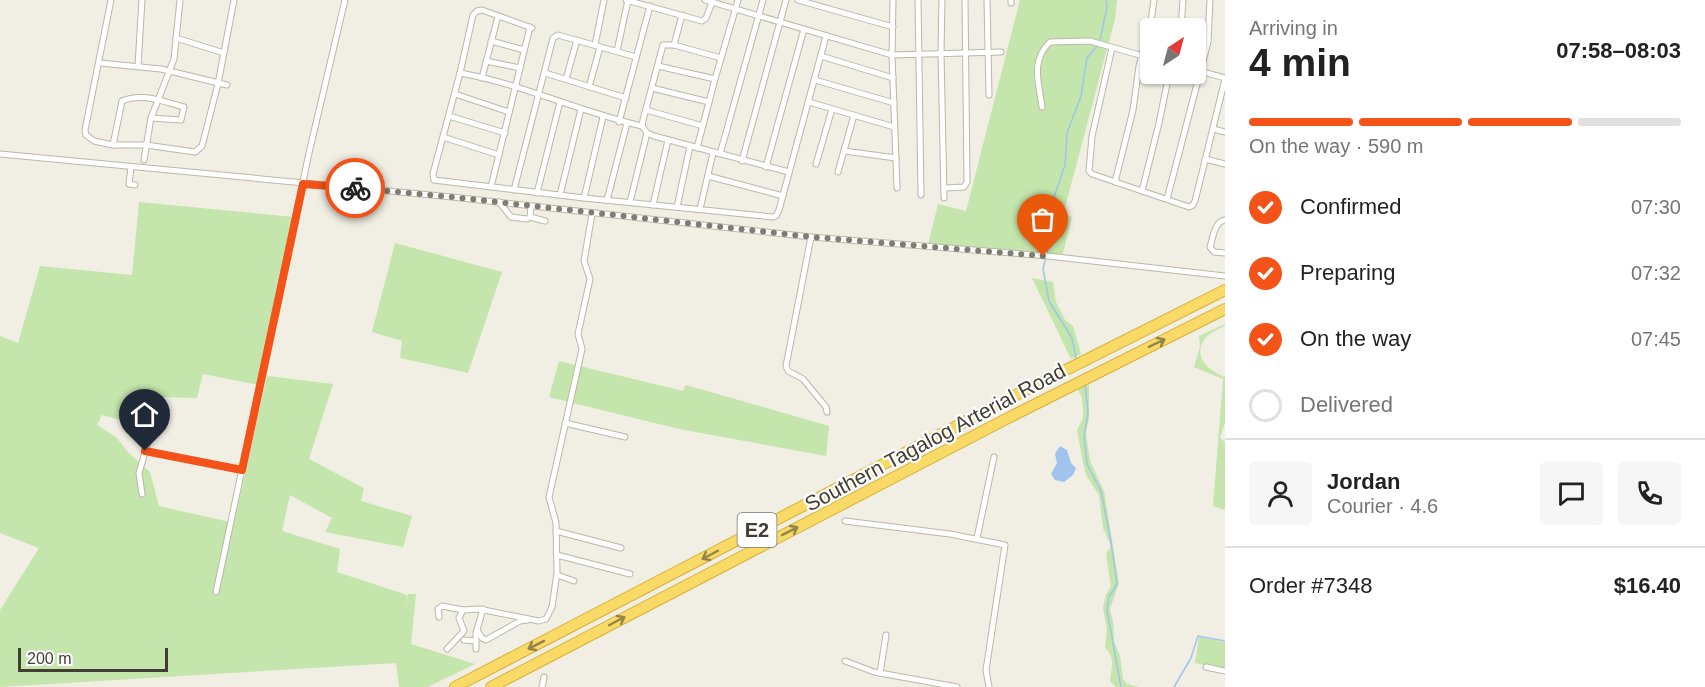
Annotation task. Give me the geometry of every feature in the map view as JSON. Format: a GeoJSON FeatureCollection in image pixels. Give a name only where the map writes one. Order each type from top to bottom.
{"type":"FeatureCollection","features":[{"type":"Feature","properties":{"kind":"highway","name":"Southern Tagalog Arterial Road"},"geometry":{"type":"LineString","coordinates":[[455,687],[1059,372],[1225,290]]}},
{"type":"Feature","properties":{"kind":"highway","name":"Southern Tagalog Arterial Road"},"geometry":{"type":"LineString","coordinates":[[490,687],[1000,422],[1224,309]]}},
{"type":"Feature","properties":{"kind":"street"},"geometry":{"type":"LineString","coordinates":[[111,0],[85,130],[86,135],[94,141],[113,145],[146,145],[195,152],[202,146],[218,84],[234,0]]}},
{"type":"Feature","properties":{"kind":"street"},"geometry":{"type":"LineString","coordinates":[[138,66],[142,0]]}},
{"type":"Feature","properties":{"kind":"street"},"geometry":{"type":"LineString","coordinates":[[144,160],[156,100],[170,71],[180,0]]}},
{"type":"Feature","properties":{"kind":"street"},"geometry":{"type":"LineString","coordinates":[[216,592],[303,184],[345,0]]}},
{"type":"Feature","properties":{"kind":"street"},"geometry":{"type":"LineString","coordinates":[[590,87],[603,0]]}},
{"type":"Feature","properties":{"kind":"street"},"geometry":{"type":"LineString","coordinates":[[617,51],[627,0],[704,20],[713,1]]}},
{"type":"Feature","properties":{"kind":"street"},"geometry":{"type":"LineString","coordinates":[[705,0],[892,55],[1001,51]]}},
{"type":"Feature","properties":{"kind":"street"},"geometry":{"type":"LineString","coordinates":[[697,148],[738,0]]}},
{"type":"Feature","properties":{"kind":"street"},"geometry":{"type":"LineString","coordinates":[[720,154],[763,0]]}},
{"type":"Feature","properties":{"kind":"street"},"geometry":{"type":"LineString","coordinates":[[742,160],[786,0]]}},
{"type":"Feature","properties":{"kind":"street"},"geometry":{"type":"LineString","coordinates":[[798,0],[893,27]]}},
{"type":"Feature","properties":{"kind":"street"},"geometry":{"type":"LineString","coordinates":[[885,0],[893,1],[892,55],[897,188]]}},
{"type":"Feature","properties":{"kind":"street"},"geometry":{"type":"LineString","coordinates":[[918,0],[921,195]]}},
{"type":"Feature","properties":{"kind":"street"},"geometry":{"type":"LineString","coordinates":[[942,0],[941,53],[945,198]]}},
{"type":"Feature","properties":{"kind":"street"},"geometry":{"type":"LineString","coordinates":[[945,188],[964,188],[967,182],[965,0]]}},
{"type":"Feature","properties":{"kind":"street"},"geometry":{"type":"LineString","coordinates":[[987,0],[989,95]]}},
{"type":"Feature","properties":{"kind":"street"},"geometry":{"type":"LineString","coordinates":[[1152,18],[1154,0]]}},
{"type":"Feature","properties":{"kind":"street"},"geometry":{"type":"LineString","coordinates":[[1182,18],[1184,0]]}},
{"type":"Feature","properties":{"kind":"street"},"geometry":{"type":"LineString","coordinates":[[1206,46],[1209,36],[1210,0]]}},
{"type":"Feature","properties":{"kind":"street"},"geometry":{"type":"LineString","coordinates":[[619,122],[650,6]]}},
{"type":"Feature","properties":{"kind":"street"},"geometry":{"type":"LineString","coordinates":[[490,187],[531,27],[482,10],[477,11],[473,15],[433,179],[490,187],[537,193],[773,217],[778,214],[826,36]]}},
{"type":"Feature","properties":{"kind":"street"},"geometry":{"type":"LineString","coordinates":[[674,45],[682,15]]}},
{"type":"Feature","properties":{"kind":"street"},"geometry":{"type":"LineString","coordinates":[[482,78],[498,16]]}},
{"type":"Feature","properties":{"kind":"street"},"geometry":{"type":"LineString","coordinates":[[766,166],[804,29]]}},
{"type":"Feature","properties":{"kind":"street"},"geometry":{"type":"LineString","coordinates":[[514,190],[553,38],[558,35],[636,57]]}},
{"type":"Feature","properties":{"kind":"street"},"geometry":{"type":"LineString","coordinates":[[176,38],[224,53]]}},
{"type":"Feature","properties":{"kind":"street"},"geometry":{"type":"LineString","coordinates":[[566,79],[577,40]]}},
{"type":"Feature","properties":{"kind":"street"},"geometry":{"type":"LineString","coordinates":[[491,41],[524,50]]}},
{"type":"Feature","properties":{"kind":"street"},"geometry":{"type":"LineString","coordinates":[[1042,107],[1037,70],[1038,56],[1050,42],[1090,41],[1140,55]]}},
{"type":"Feature","properties":{"kind":"street"},"geometry":{"type":"LineString","coordinates":[[642,126],[663,45],[674,45],[721,58]]}},
{"type":"Feature","properties":{"kind":"street"},"geometry":{"type":"LineString","coordinates":[[1112,48],[1092,136],[1089,171],[1114,182],[1189,207],[1193,205],[1222,104],[1225,79],[1206,73]]}},
{"type":"Feature","properties":{"kind":"street"},"geometry":{"type":"LineString","coordinates":[[821,56],[893,78]]}},
{"type":"Feature","properties":{"kind":"street"},"geometry":{"type":"LineString","coordinates":[[486,61],[520,68]]}},
{"type":"Feature","properties":{"kind":"street"},"geometry":{"type":"LineString","coordinates":[[100,63],[170,71],[227,85]]}},
{"type":"Feature","properties":{"kind":"street"},"geometry":{"type":"LineString","coordinates":[[658,66],[715,79]]}},
{"type":"Feature","properties":{"kind":"street"},"geometry":{"type":"LineString","coordinates":[[1114,182],[1133,110],[1140,68]]}},
{"type":"Feature","properties":{"kind":"street"},"geometry":{"type":"LineString","coordinates":[[460,72],[516,87],[619,122],[642,126],[647,133],[668,140],[789,172]]}},
{"type":"Feature","properties":{"kind":"street"},"geometry":{"type":"LineString","coordinates":[[544,72],[626,98]]}},
{"type":"Feature","properties":{"kind":"street"},"geometry":{"type":"LineString","coordinates":[[815,80],[894,103]]}},
{"type":"Feature","properties":{"kind":"street"},"geometry":{"type":"LineString","coordinates":[[1142,191],[1160,123],[1167,84]]}},
{"type":"Feature","properties":{"kind":"street"},"geometry":{"type":"LineString","coordinates":[[1167,199],[1195,84]]}},
{"type":"Feature","properties":{"kind":"street"},"geometry":{"type":"LineString","coordinates":[[652,88],[709,102]]}},
{"type":"Feature","properties":{"kind":"street"},"geometry":{"type":"LineString","coordinates":[[455,94],[509,112]]}},
{"type":"Feature","properties":{"kind":"street"},"geometry":{"type":"LineString","coordinates":[[113,145],[122,101],[131,97],[141,97],[184,107],[181,120],[151,118]]}},
{"type":"Feature","properties":{"kind":"street"},"geometry":{"type":"LineString","coordinates":[[537,193],[560,102]]}},
{"type":"Feature","properties":{"kind":"street"},"geometry":{"type":"LineString","coordinates":[[809,102],[894,127]]}},
{"type":"Feature","properties":{"kind":"street"},"geometry":{"type":"LineString","coordinates":[[560,195],[581,109]]}},
{"type":"Feature","properties":{"kind":"street"},"geometry":{"type":"LineString","coordinates":[[816,164],[832,109]]}},
{"type":"Feature","properties":{"kind":"street"},"geometry":{"type":"LineString","coordinates":[[646,110],[703,126]]}},
{"type":"Feature","properties":{"kind":"street"},"geometry":{"type":"LineString","coordinates":[[449,116],[504,133]]}},
{"type":"Feature","properties":{"kind":"street"},"geometry":{"type":"LineString","coordinates":[[838,172],[854,116]]}},
{"type":"Feature","properties":{"kind":"street"},"geometry":{"type":"LineString","coordinates":[[584,198],[603,117]]}},
{"type":"Feature","properties":{"kind":"street"},"geometry":{"type":"LineString","coordinates":[[607,200],[627,123]]}},
{"type":"Feature","properties":{"kind":"street"},"geometry":{"type":"LineString","coordinates":[[1213,129],[1225,132]]}},
{"type":"Feature","properties":{"kind":"street"},"geometry":{"type":"LineString","coordinates":[[630,202],[647,133]]}},
{"type":"Feature","properties":{"kind":"street"},"geometry":{"type":"LineString","coordinates":[[443,137],[499,155]]}},
{"type":"Feature","properties":{"kind":"street"},"geometry":{"type":"LineString","coordinates":[[653,205],[668,140]]}},
{"type":"Feature","properties":{"kind":"street"},"geometry":{"type":"LineString","coordinates":[[677,207],[690,146]]}},
{"type":"Feature","properties":{"kind":"street"},"geometry":{"type":"LineString","coordinates":[[844,151],[896,158]]}},
{"type":"Feature","properties":{"kind":"street"},"geometry":{"type":"LineString","coordinates":[[700,209],[713,153]]}},
{"type":"Feature","properties":{"kind":"street"},"geometry":{"type":"LineString","coordinates":[[0,154],[499,202],[812,237],[1046,256],[1225,276]]}},
{"type":"Feature","properties":{"kind":"street"},"geometry":{"type":"LineString","coordinates":[[1205,159],[1225,164]]}},
{"type":"Feature","properties":{"kind":"street"},"geometry":{"type":"LineString","coordinates":[[131,167],[129,184],[135,185]]}},
{"type":"Feature","properties":{"kind":"street"},"geometry":{"type":"LineString","coordinates":[[708,176],[783,196]]}},
{"type":"Feature","properties":{"kind":"street"},"geometry":{"type":"LineString","coordinates":[[499,202],[512,217],[526,219]]}},
{"type":"Feature","properties":{"kind":"street"},"geometry":{"type":"LineString","coordinates":[[531,206],[530,217],[545,221]]}},
{"type":"Feature","properties":{"kind":"street"},"geometry":{"type":"LineString","coordinates":[[439,617],[438,609],[442,606],[463,610],[483,609],[538,621],[548,616],[552,607],[557,575],[557,555],[556,523],[549,496],[582,349],[578,334],[590,279],[584,261],[592,214]]}},
{"type":"Feature","properties":{"kind":"street"},"geometry":{"type":"LineString","coordinates":[[1225,220],[1217,224],[1210,248],[1214,252],[1225,253]]}},
{"type":"Feature","properties":{"kind":"street"},"geometry":{"type":"LineString","coordinates":[[812,237],[786,366],[791,373],[803,379],[826,407],[827,412]]}},
{"type":"Feature","properties":{"kind":"street"},"geometry":{"type":"LineString","coordinates":[[565,423],[625,437]]}},
{"type":"Feature","properties":{"kind":"street"},"geometry":{"type":"LineString","coordinates":[[142,494],[139,473],[152,428]]}},
{"type":"Feature","properties":{"kind":"street"},"geometry":{"type":"LineString","coordinates":[[145,451],[242,470]]}},
{"type":"Feature","properties":{"kind":"street"},"geometry":{"type":"LineString","coordinates":[[977,538],[994,457]]}},
{"type":"Feature","properties":{"kind":"street"},"geometry":{"type":"LineString","coordinates":[[845,521],[977,538],[1005,545],[986,670],[988,687]]}},
{"type":"Feature","properties":{"kind":"street"},"geometry":{"type":"LineString","coordinates":[[556,531],[621,548]]}},
{"type":"Feature","properties":{"kind":"street"},"geometry":{"type":"LineString","coordinates":[[557,555],[630,574]]}},
{"type":"Feature","properties":{"kind":"street"},"geometry":{"type":"LineString","coordinates":[[557,575],[574,581]]}},
{"type":"Feature","properties":{"kind":"street"},"geometry":{"type":"LineString","coordinates":[[476,649],[477,630],[483,609]]}},
{"type":"Feature","properties":{"kind":"street"},"geometry":{"type":"LineString","coordinates":[[447,649],[464,632],[459,618],[463,610]]}},
{"type":"Feature","properties":{"kind":"street"},"geometry":{"type":"LineString","coordinates":[[477,630],[486,640],[520,621],[532,619]]}},
{"type":"Feature","properties":{"kind":"street"},"geometry":{"type":"LineString","coordinates":[[880,673],[886,635]]}},
{"type":"Feature","properties":{"kind":"street"},"geometry":{"type":"LineString","coordinates":[[464,639],[476,642]]}},
{"type":"Feature","properties":{"kind":"street"},"geometry":{"type":"LineString","coordinates":[[845,661],[880,673],[957,687]]}},
{"type":"Feature","properties":{"kind":"street"},"geometry":{"type":"LineString","coordinates":[[1206,667],[1225,671]]}},
{"type":"Feature","properties":{"kind":"street"},"geometry":{"type":"LineString","coordinates":[[542,687],[544,677]]}},
{"type":"Feature","properties":{"kind":"green space"},"geometry":{"type":"Polygon","coordinates":[[[1020,0],[1117,0],[1115,19],[1063,215],[1072,217],[1062,257],[928,245],[938,204],[966,211],[1020,0]]]}},
{"type":"Feature","properties":{"kind":"green space"},"geometry":{"type":"Polygon","coordinates":[[[139,202],[294,217],[258,385],[203,374],[197,398],[160,397],[125,421],[102,415],[97,425],[116,437],[128,452],[150,472],[159,506],[234,523],[267,376],[333,384],[309,459],[364,488],[361,501],[412,516],[403,547],[325,532],[332,518],[290,495],[282,531],[340,549],[337,572],[407,595],[405,609],[408,594],[416,594],[411,644],[475,664],[428,687],[399,687],[396,663],[0,687],[0,610],[39,548],[0,533],[0,336],[18,343],[40,266],[132,275],[139,202]]]}},
{"type":"Feature","properties":{"kind":"green space"},"geometry":{"type":"Polygon","coordinates":[[[395,243],[502,272],[468,373],[400,358],[402,341],[372,332],[395,243]]]}},
{"type":"Feature","properties":{"kind":"green space"},"geometry":{"type":"Polygon","coordinates":[[[1032,278],[1053,282],[1056,302],[1065,320],[1073,326],[1081,354],[1071,359],[1032,278]]]}},
{"type":"Feature","properties":{"kind":"green space"},"geometry":{"type":"Polygon","coordinates":[[[1225,324],[1206,337],[1200,352],[1207,366],[1225,377],[1225,423],[1220,438],[1225,442],[1225,510],[1213,506],[1223,379],[1194,367],[1200,347],[1199,336],[1225,324]]]}},
{"type":"Feature","properties":{"kind":"green space"},"geometry":{"type":"Polygon","coordinates":[[[559,361],[683,391],[686,385],[829,426],[826,456],[679,429],[549,397],[559,361]]]}},
{"type":"Feature","properties":{"kind":"green space"},"geometry":{"type":"Polygon","coordinates":[[[1089,384],[1089,418],[1086,433],[1090,461],[1104,491],[1119,583],[1110,609],[1114,641],[1120,656],[1123,679],[1127,684],[1139,687],[1116,687],[1110,681],[1112,659],[1105,648],[1107,629],[1103,608],[1111,586],[1106,554],[1111,546],[1103,528],[1099,495],[1086,475],[1077,430],[1083,418],[1082,398],[1078,389],[1089,384]]]}},
{"type":"Feature","properties":{"kind":"green space"},"geometry":{"type":"Polygon","coordinates":[[[1199,637],[1225,642],[1225,669],[1195,663],[1199,637]]]}},
{"type":"Feature","properties":{"kind":"water"},"geometry":{"type":"Polygon","coordinates":[[[1060,446],[1067,450],[1071,463],[1076,468],[1073,475],[1064,482],[1055,480],[1051,474],[1057,463],[1055,454],[1060,446]]]}},
{"type":"Feature","properties":{"kind":"waterway"},"geometry":{"type":"LineString","coordinates":[[1100,40],[1107,7],[1106,0]]}},
{"type":"Feature","properties":{"kind":"waterway"},"geometry":{"type":"LineString","coordinates":[[1076,358],[1072,338],[1049,301],[1043,269],[1054,225],[1054,197],[1065,165],[1067,133],[1081,96],[1087,58],[1098,45]]}},
{"type":"Feature","properties":{"kind":"waterway"},"geometry":{"type":"LineString","coordinates":[[1085,385],[1088,412],[1084,437],[1087,464],[1101,491],[1117,584],[1109,597],[1107,610],[1121,687]]}},
{"type":"Feature","properties":{"kind":"waterway"},"geometry":{"type":"LineString","coordinates":[[1174,687],[1191,658],[1198,636],[1225,641]]}},
{"type":"Feature","properties":{"kind":"way so far"},"geometry":{"type":"LineString","coordinates":[[355,188],[812,237],[1043,256]]}},
{"type":"Feature","properties":{"kind":"route"},"geometry":{"type":"LineString","coordinates":[[145,451],[242,470],[303,184],[355,188]]}}]}
